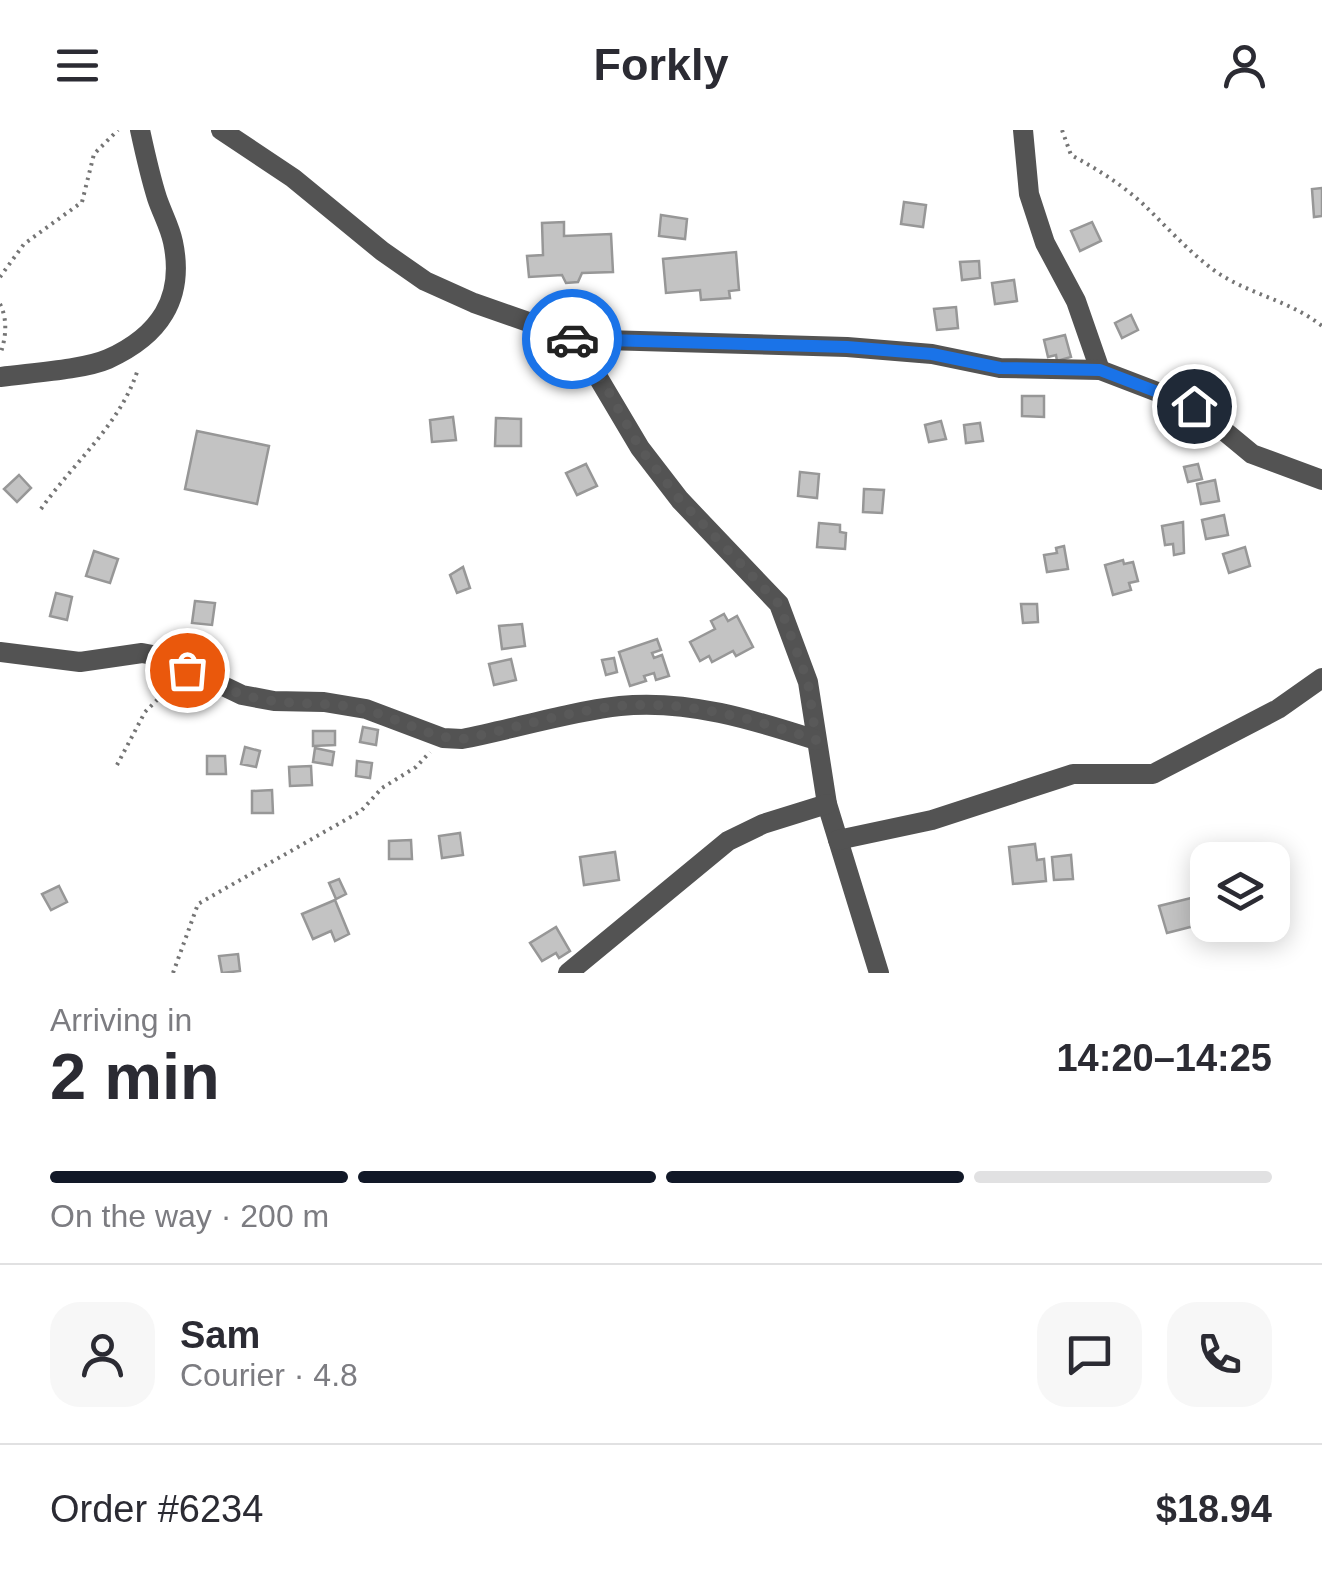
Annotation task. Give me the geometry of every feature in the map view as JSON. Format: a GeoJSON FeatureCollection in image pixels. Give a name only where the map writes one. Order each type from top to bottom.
{"type":"FeatureCollection","features":[{"type":"Feature","properties":{"kind":"street"},"geometry":{"type":"LineString","coordinates":[[0,377],[105,361],[160,323],[173,295],[176,267],[173,239],[140,130]]}},
{"type":"Feature","properties":{"kind":"street"},"geometry":{"type":"LineString","coordinates":[[220,130],[293,178],[382,252],[425,281],[569,339],[592,362],[640,448],[680,500],[779,604],[808,682],[826,804],[879,973]]}},
{"type":"Feature","properties":{"kind":"street"},"geometry":{"type":"LineString","coordinates":[[1023,130],[1028,194],[1045,243],[1076,301],[1100,370]]}},
{"type":"Feature","properties":{"kind":"street"},"geometry":{"type":"LineString","coordinates":[[569,339],[832,346],[932,354],[1014,369],[1100,370],[1194,406],[1252,454],[1322,480]]}},
{"type":"Feature","properties":{"kind":"street"},"geometry":{"type":"LineString","coordinates":[[0,652],[80,662],[142,653],[162,656],[242,695],[366,710],[443,738],[462,739],[618,706],[647,705],[747,718],[816,740]]}},
{"type":"Feature","properties":{"kind":"street"},"geometry":{"type":"LineString","coordinates":[[838,840],[932,820],[1073,774],[1153,774],[1278,709],[1322,678]]}},
{"type":"Feature","properties":{"kind":"street"},"geometry":{"type":"LineString","coordinates":[[568,973],[728,841],[764,824],[826,804]]}},
{"type":"Feature","properties":{"kind":"path"},"geometry":{"type":"LineString","coordinates":[[0,277],[24,244],[82,202],[94,154],[118,130]]}},
{"type":"Feature","properties":{"kind":"path"},"geometry":{"type":"LineString","coordinates":[[1062,130],[1071,155],[1102,171],[1139,200],[1210,268],[1241,288],[1306,313],[1322,326]]}},
{"type":"Feature","properties":{"kind":"path"},"geometry":{"type":"LineString","coordinates":[[0,304],[5,314],[0,354]]}},
{"type":"Feature","properties":{"kind":"path"},"geometry":{"type":"LineString","coordinates":[[40,509],[128,397],[138,371],[142,339]]}},
{"type":"Feature","properties":{"kind":"path"},"geometry":{"type":"LineString","coordinates":[[118,765],[145,712],[187,670]]}},
{"type":"Feature","properties":{"kind":"path"},"geometry":{"type":"LineString","coordinates":[[173,973],[198,904],[361,811],[382,788],[416,767],[443,738]]}},
{"type":"Feature","properties":{"kind":"building"},"geometry":{"type":"Polygon","coordinates":[[[1322,188],[1322,216],[1314,217],[1312,189],[1322,188]]]}},
{"type":"Feature","properties":{"kind":"building"},"geometry":{"type":"Polygon","coordinates":[[[904,202],[926,205],[923,227],[901,224],[904,202]]]}},
{"type":"Feature","properties":{"kind":"building"},"geometry":{"type":"Polygon","coordinates":[[[661,215],[687,219],[685,239],[659,236],[661,215]]]}},
{"type":"Feature","properties":{"kind":"building"},"geometry":{"type":"Polygon","coordinates":[[[564,222],[564,236],[611,234],[613,272],[582,273],[578,282],[566,283],[562,275],[529,277],[527,256],[543,255],[542,223],[564,222]]]}},
{"type":"Feature","properties":{"kind":"building"},"geometry":{"type":"Polygon","coordinates":[[[1092,222],[1101,241],[1080,251],[1071,231],[1092,222]]]}},
{"type":"Feature","properties":{"kind":"building"},"geometry":{"type":"Polygon","coordinates":[[[736,252],[739,290],[729,291],[730,298],[701,300],[700,290],[666,293],[663,259],[736,252]]]}},
{"type":"Feature","properties":{"kind":"building"},"geometry":{"type":"Polygon","coordinates":[[[979,261],[980,278],[962,280],[960,262],[979,261]]]}},
{"type":"Feature","properties":{"kind":"building"},"geometry":{"type":"Polygon","coordinates":[[[1014,280],[1017,301],[995,304],[992,283],[1014,280]]]}},
{"type":"Feature","properties":{"kind":"building"},"geometry":{"type":"Polygon","coordinates":[[[956,307],[958,328],[937,330],[934,309],[956,307]]]}},
{"type":"Feature","properties":{"kind":"building"},"geometry":{"type":"Polygon","coordinates":[[[1131,315],[1138,330],[1122,338],[1115,323],[1131,315]]]}},
{"type":"Feature","properties":{"kind":"building"},"geometry":{"type":"Polygon","coordinates":[[[1065,335],[1071,357],[1057,361],[1056,355],[1048,357],[1044,340],[1065,335]]]}},
{"type":"Feature","properties":{"kind":"building"},"geometry":{"type":"Polygon","coordinates":[[[1022,396],[1044,396],[1044,417],[1022,416],[1022,396]]]}},
{"type":"Feature","properties":{"kind":"building"},"geometry":{"type":"Polygon","coordinates":[[[453,417],[456,440],[432,442],[430,420],[453,417]]]}},
{"type":"Feature","properties":{"kind":"building"},"geometry":{"type":"Polygon","coordinates":[[[496,418],[521,419],[521,446],[495,446],[496,418]]]}},
{"type":"Feature","properties":{"kind":"building"},"geometry":{"type":"Polygon","coordinates":[[[941,421],[946,439],[929,442],[925,425],[941,421]]]}},
{"type":"Feature","properties":{"kind":"building"},"geometry":{"type":"Polygon","coordinates":[[[980,423],[983,441],[966,443],[964,425],[980,423]]]}},
{"type":"Feature","properties":{"kind":"building"},"geometry":{"type":"Polygon","coordinates":[[[197,431],[269,446],[257,504],[185,489],[197,431]]]}},
{"type":"Feature","properties":{"kind":"building"},"geometry":{"type":"Polygon","coordinates":[[[586,464],[597,486],[577,495],[566,473],[586,464]]]}},
{"type":"Feature","properties":{"kind":"building"},"geometry":{"type":"Polygon","coordinates":[[[1198,464],[1202,479],[1188,482],[1184,467],[1198,464]]]}},
{"type":"Feature","properties":{"kind":"building"},"geometry":{"type":"Polygon","coordinates":[[[800,472],[819,474],[817,498],[798,496],[800,472]]]}},
{"type":"Feature","properties":{"kind":"building"},"geometry":{"type":"Polygon","coordinates":[[[19,475],[31,488],[17,502],[4,489],[19,475]]]}},
{"type":"Feature","properties":{"kind":"building"},"geometry":{"type":"Polygon","coordinates":[[[1215,480],[1219,501],[1201,504],[1197,484],[1215,480]]]}},
{"type":"Feature","properties":{"kind":"building"},"geometry":{"type":"Polygon","coordinates":[[[864,489],[884,490],[882,513],[863,512],[864,489]]]}},
{"type":"Feature","properties":{"kind":"building"},"geometry":{"type":"Polygon","coordinates":[[[1224,515],[1228,535],[1206,539],[1202,520],[1224,515]]]}},
{"type":"Feature","properties":{"kind":"building"},"geometry":{"type":"Polygon","coordinates":[[[1183,522],[1184,553],[1174,555],[1173,544],[1165,545],[1162,526],[1183,522]]]}},
{"type":"Feature","properties":{"kind":"building"},"geometry":{"type":"Polygon","coordinates":[[[819,523],[840,525],[840,532],[846,533],[845,549],[817,547],[819,523]]]}},
{"type":"Feature","properties":{"kind":"building"},"geometry":{"type":"Polygon","coordinates":[[[1064,546],[1068,569],[1047,572],[1044,555],[1057,553],[1056,548],[1064,546]]]}},
{"type":"Feature","properties":{"kind":"building"},"geometry":{"type":"Polygon","coordinates":[[[1245,547],[1250,566],[1229,573],[1223,554],[1245,547]]]}},
{"type":"Feature","properties":{"kind":"building"},"geometry":{"type":"Polygon","coordinates":[[[94,551],[118,559],[110,583],[86,576],[94,551]]]}},
{"type":"Feature","properties":{"kind":"building"},"geometry":{"type":"Polygon","coordinates":[[[1123,560],[1124,564],[1133,562],[1138,581],[1129,583],[1131,590],[1113,595],[1105,565],[1123,560]]]}},
{"type":"Feature","properties":{"kind":"building"},"geometry":{"type":"Polygon","coordinates":[[[463,567],[470,588],[457,593],[450,575],[463,567]]]}},
{"type":"Feature","properties":{"kind":"building"},"geometry":{"type":"Polygon","coordinates":[[[56,593],[72,597],[67,620],[50,616],[56,593]]]}},
{"type":"Feature","properties":{"kind":"building"},"geometry":{"type":"Polygon","coordinates":[[[195,601],[215,603],[212,625],[192,623],[195,601]]]}},
{"type":"Feature","properties":{"kind":"building"},"geometry":{"type":"Polygon","coordinates":[[[1021,604],[1037,604],[1038,622],[1023,623],[1021,604]]]}},
{"type":"Feature","properties":{"kind":"building"},"geometry":{"type":"Polygon","coordinates":[[[724,614],[728,621],[737,616],[753,647],[736,656],[733,651],[712,662],[709,656],[700,661],[690,642],[715,629],[711,621],[724,614]]]}},
{"type":"Feature","properties":{"kind":"building"},"geometry":{"type":"Polygon","coordinates":[[[522,624],[525,646],[502,649],[499,626],[522,624]]]}},
{"type":"Feature","properties":{"kind":"building"},"geometry":{"type":"Polygon","coordinates":[[[657,639],[661,650],[652,653],[654,658],[662,655],[669,676],[656,680],[654,673],[644,676],[646,681],[630,686],[619,652],[657,639]]]}},
{"type":"Feature","properties":{"kind":"building"},"geometry":{"type":"Polygon","coordinates":[[[614,658],[617,672],[606,675],[602,660],[614,658]]]}},
{"type":"Feature","properties":{"kind":"building"},"geometry":{"type":"Polygon","coordinates":[[[511,659],[516,680],[494,685],[489,664],[511,659]]]}},
{"type":"Feature","properties":{"kind":"building"},"geometry":{"type":"Polygon","coordinates":[[[363,727],[378,730],[376,745],[360,742],[363,727]]]}},
{"type":"Feature","properties":{"kind":"building"},"geometry":{"type":"Polygon","coordinates":[[[313,731],[335,731],[335,745],[313,746],[313,731]]]}},
{"type":"Feature","properties":{"kind":"building"},"geometry":{"type":"Polygon","coordinates":[[[245,747],[260,751],[256,767],[241,764],[245,747]]]}},
{"type":"Feature","properties":{"kind":"building"},"geometry":{"type":"Polygon","coordinates":[[[315,748],[334,752],[332,765],[313,762],[315,748]]]}},
{"type":"Feature","properties":{"kind":"building"},"geometry":{"type":"Polygon","coordinates":[[[207,756],[225,756],[226,774],[207,774],[207,756]]]}},
{"type":"Feature","properties":{"kind":"building"},"geometry":{"type":"Polygon","coordinates":[[[357,761],[372,763],[370,778],[356,776],[357,761]]]}},
{"type":"Feature","properties":{"kind":"building"},"geometry":{"type":"Polygon","coordinates":[[[311,766],[312,785],[290,786],[289,767],[311,766]]]}},
{"type":"Feature","properties":{"kind":"building"},"geometry":{"type":"Polygon","coordinates":[[[272,790],[273,813],[252,813],[252,791],[272,790]]]}},
{"type":"Feature","properties":{"kind":"building"},"geometry":{"type":"Polygon","coordinates":[[[460,833],[463,855],[442,858],[439,836],[460,833]]]}},
{"type":"Feature","properties":{"kind":"building"},"geometry":{"type":"Polygon","coordinates":[[[411,840],[412,859],[389,859],[389,841],[411,840]]]}},
{"type":"Feature","properties":{"kind":"building"},"geometry":{"type":"Polygon","coordinates":[[[1035,844],[1037,860],[1044,859],[1046,881],[1013,884],[1009,847],[1035,844]]]}},
{"type":"Feature","properties":{"kind":"building"},"geometry":{"type":"Polygon","coordinates":[[[615,852],[619,880],[584,885],[580,857],[615,852]]]}},
{"type":"Feature","properties":{"kind":"building"},"geometry":{"type":"Polygon","coordinates":[[[1071,855],[1073,879],[1054,880],[1052,857],[1071,855]]]}},
{"type":"Feature","properties":{"kind":"building"},"geometry":{"type":"Polygon","coordinates":[[[339,879],[346,894],[336,899],[329,883],[339,879]]]}},
{"type":"Feature","properties":{"kind":"building"},"geometry":{"type":"Polygon","coordinates":[[[59,886],[67,902],[51,910],[42,894],[59,886]]]}},
{"type":"Feature","properties":{"kind":"building"},"geometry":{"type":"Polygon","coordinates":[[[1190,898],[1190,927],[1167,933],[1159,906],[1190,898]]]}},
{"type":"Feature","properties":{"kind":"building"},"geometry":{"type":"Polygon","coordinates":[[[335,900],[349,934],[335,941],[331,931],[313,939],[302,914],[335,900]]]}},
{"type":"Feature","properties":{"kind":"building"},"geometry":{"type":"Polygon","coordinates":[[[556,927],[570,951],[542,961],[530,943],[556,927]]]}},
{"type":"Feature","properties":{"kind":"building"},"geometry":{"type":"Polygon","coordinates":[[[238,954],[240,971],[222,973],[219,956],[238,954]]]}},
{"type":"Feature","properties":{"kind":"way so far"},"geometry":{"type":"LineString","coordinates":[[187,670],[242,695],[366,710],[443,738],[462,739],[618,706],[647,705],[747,718],[816,740],[808,682],[779,604],[680,500],[640,448],[592,362],[572,339]]}},
{"type":"Feature","properties":{"kind":"route"},"geometry":{"type":"LineString","coordinates":[[572,339],[847,347],[932,354],[1000,368],[1100,370],[1194,406]]}}]}
